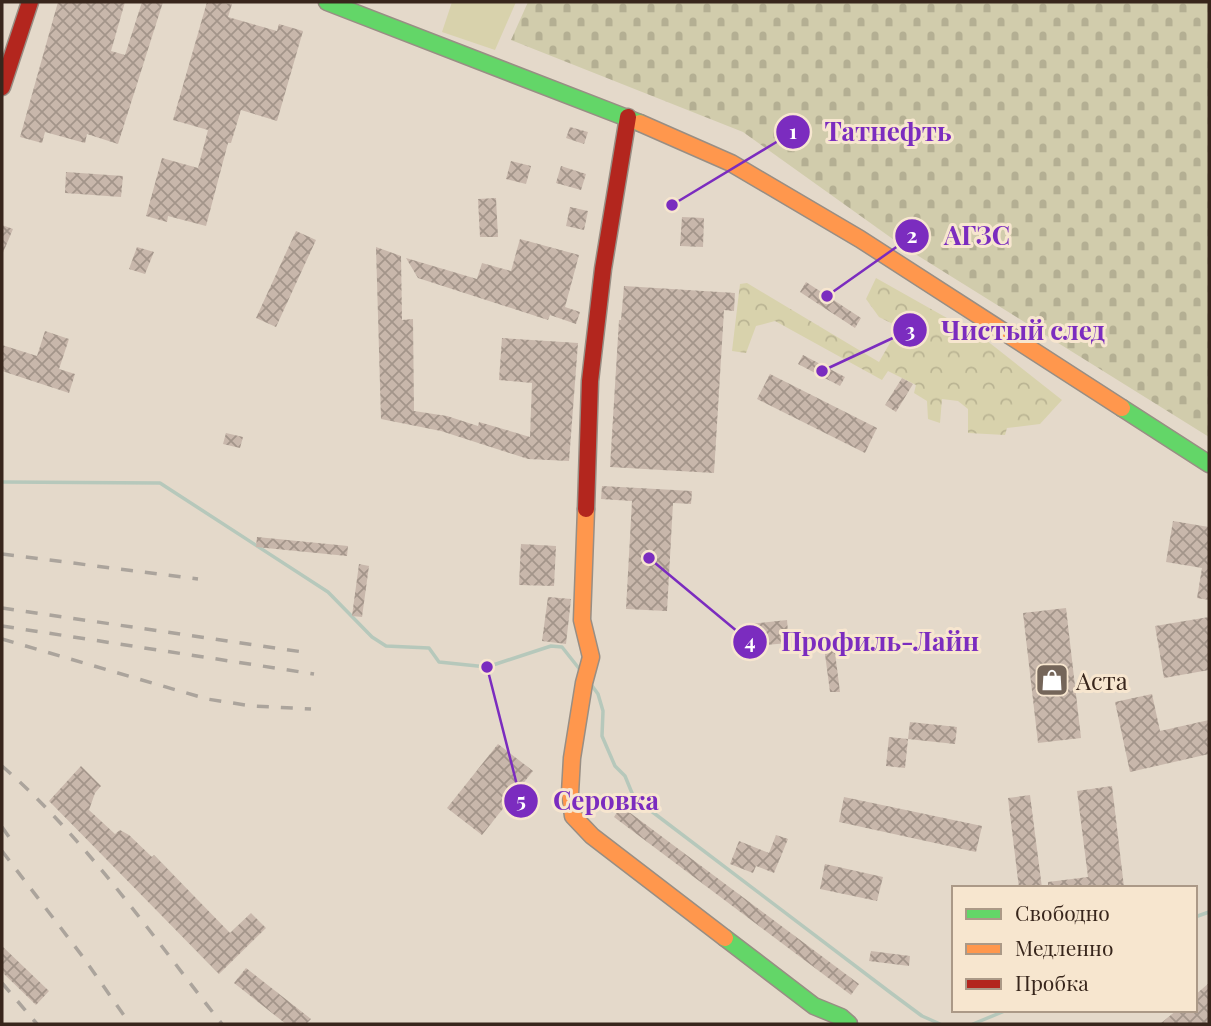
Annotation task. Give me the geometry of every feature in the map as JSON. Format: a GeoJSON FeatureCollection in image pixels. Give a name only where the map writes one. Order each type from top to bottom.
{"type":"FeatureCollection","features":[{"type":"Feature","properties":{"kind":"street"},"geometry":{"type":"LineString","coordinates":[[2,87],[30,2]]}},
{"type":"Feature","properties":{"kind":"street"},"geometry":{"type":"LineString","coordinates":[[327,2],[628,117],[731,163],[860,239],[1209,464]]}},
{"type":"Feature","properties":{"kind":"street"},"geometry":{"type":"LineString","coordinates":[[628,117],[603,269],[590,382],[582,620],[591,657],[572,758],[570,793],[573,816],[592,836],[814,1006],[841,1017],[849,1024]]}},
{"type":"Feature","properties":{"kind":"green space"},"geometry":{"type":"Polygon","coordinates":[[[452,2],[516,2],[495,50],[442,32],[452,2]]]}},
{"type":"Feature","properties":{"kind":"green space"},"geometry":{"type":"Polygon","coordinates":[[[528,2],[1209,2],[1209,437],[904,247],[743,132],[511,40],[528,2]]]}},
{"type":"Feature","properties":{"kind":"green space"},"geometry":{"type":"Polygon","coordinates":[[[876,278],[986,340],[1062,400],[1040,424],[1007,428],[1005,435],[968,433],[968,409],[958,401],[942,399],[940,423],[928,419],[927,401],[914,393],[916,385],[888,371],[882,380],[775,321],[756,326],[746,353],[732,351],[740,284],[747,283],[879,362],[899,327],[879,317],[866,299],[876,278]]]}},
{"type":"Feature","properties":{"kind":"building"},"geometry":{"type":"Polygon","coordinates":[[[58,2],[125,2],[111,51],[125,55],[142,2],[163,2],[118,144],[87,134],[85,143],[45,132],[42,143],[20,137],[58,2]]]}},
{"type":"Feature","properties":{"kind":"building"},"geometry":{"type":"Polygon","coordinates":[[[207,2],[232,4],[228,17],[277,31],[279,24],[303,31],[277,121],[241,110],[231,143],[228,143],[206,226],[168,216],[167,222],[146,216],[162,158],[198,168],[208,130],[173,120],[207,2]]]}},
{"type":"Feature","properties":{"kind":"building"},"geometry":{"type":"Polygon","coordinates":[[[570,127],[588,132],[584,144],[566,138],[570,127]]]}},
{"type":"Feature","properties":{"kind":"building"},"geometry":{"type":"Polygon","coordinates":[[[511,161],[531,166],[526,184],[506,179],[511,161]]]}},
{"type":"Feature","properties":{"kind":"building"},"geometry":{"type":"Polygon","coordinates":[[[561,166],[586,174],[581,190],[556,183],[561,166]]]}},
{"type":"Feature","properties":{"kind":"building"},"geometry":{"type":"Polygon","coordinates":[[[66,172],[123,176],[121,197],[65,193],[66,172]]]}},
{"type":"Feature","properties":{"kind":"building"},"geometry":{"type":"Polygon","coordinates":[[[496,198],[498,237],[480,237],[478,199],[496,198]]]}},
{"type":"Feature","properties":{"kind":"building"},"geometry":{"type":"Polygon","coordinates":[[[570,207],[588,211],[584,230],[566,226],[570,207]]]}},
{"type":"Feature","properties":{"kind":"building"},"geometry":{"type":"Polygon","coordinates":[[[682,217],[704,218],[703,247],[680,246],[682,217]]]}},
{"type":"Feature","properties":{"kind":"building"},"geometry":{"type":"Polygon","coordinates":[[[2,225],[13,229],[2,255],[2,225]]]}},
{"type":"Feature","properties":{"kind":"building"},"geometry":{"type":"Polygon","coordinates":[[[296,231],[316,240],[276,327],[256,318],[296,231]]]}},
{"type":"Feature","properties":{"kind":"building"},"geometry":{"type":"Polygon","coordinates":[[[520,239],[579,255],[565,307],[580,312],[576,324],[550,315],[548,320],[418,278],[406,258],[477,279],[482,263],[511,271],[520,239]]]}},
{"type":"Feature","properties":{"kind":"building"},"geometry":{"type":"Polygon","coordinates":[[[137,247],[154,252],[145,274],[129,269],[137,247]]]}},
{"type":"Feature","properties":{"kind":"building"},"geometry":{"type":"Polygon","coordinates":[[[376,247],[401,256],[402,320],[413,319],[414,411],[447,416],[478,426],[479,422],[530,437],[532,383],[499,380],[502,338],[578,343],[569,461],[528,459],[441,431],[381,419],[376,247]]]}},
{"type":"Feature","properties":{"kind":"building"},"geometry":{"type":"Polygon","coordinates":[[[806,282],[861,318],[855,328],[800,292],[806,282]]]}},
{"type":"Feature","properties":{"kind":"building"},"geometry":{"type":"Polygon","coordinates":[[[624,286],[735,293],[734,311],[724,310],[714,473],[610,467],[619,320],[624,286]]]}},
{"type":"Feature","properties":{"kind":"building"},"geometry":{"type":"Polygon","coordinates":[[[45,331],[69,339],[59,369],[75,374],[69,393],[2,371],[2,345],[37,356],[45,331]]]}},
{"type":"Feature","properties":{"kind":"building"},"geometry":{"type":"Polygon","coordinates":[[[803,355],[845,377],[840,386],[798,364],[803,355]]]}},
{"type":"Feature","properties":{"kind":"building"},"geometry":{"type":"Polygon","coordinates":[[[770,374],[877,428],[865,453],[757,399],[770,374]]]}},
{"type":"Feature","properties":{"kind":"building"},"geometry":{"type":"Polygon","coordinates":[[[902,378],[913,384],[896,412],[885,405],[902,378]]]}},
{"type":"Feature","properties":{"kind":"building"},"geometry":{"type":"Polygon","coordinates":[[[226,433],[243,437],[240,448],[223,444],[226,433]]]}},
{"type":"Feature","properties":{"kind":"building"},"geometry":{"type":"Polygon","coordinates":[[[602,486],[692,491],[691,504],[673,503],[667,611],[626,609],[632,501],[601,499],[602,486]]]}},
{"type":"Feature","properties":{"kind":"building"},"geometry":{"type":"Polygon","coordinates":[[[1173,521],[1209,527],[1209,600],[1197,598],[1202,568],[1166,562],[1173,521]]]}},
{"type":"Feature","properties":{"kind":"building"},"geometry":{"type":"Polygon","coordinates":[[[257,537],[348,546],[347,556],[256,547],[257,537]]]}},
{"type":"Feature","properties":{"kind":"building"},"geometry":{"type":"Polygon","coordinates":[[[521,544],[556,546],[554,586],[519,585],[521,544]]]}},
{"type":"Feature","properties":{"kind":"building"},"geometry":{"type":"Polygon","coordinates":[[[359,564],[369,566],[362,617],[352,616],[359,564]]]}},
{"type":"Feature","properties":{"kind":"building"},"geometry":{"type":"Polygon","coordinates":[[[548,597],[571,599],[566,644],[542,641],[548,597]]]}},
{"type":"Feature","properties":{"kind":"building","name":"Аста"},"geometry":{"type":"Polygon","coordinates":[[[1066,608],[1081,738],[1038,743],[1023,613],[1066,608]]]}},
{"type":"Feature","properties":{"kind":"building"},"geometry":{"type":"Polygon","coordinates":[[[1209,617],[1209,670],[1164,678],[1155,626],[1209,617]]]}},
{"type":"Feature","properties":{"kind":"building"},"geometry":{"type":"Polygon","coordinates":[[[787,620],[789,643],[753,646],[751,624],[787,620]]]}},
{"type":"Feature","properties":{"kind":"building"},"geometry":{"type":"Polygon","coordinates":[[[833,637],[840,692],[830,692],[823,639],[833,637]]]}},
{"type":"Feature","properties":{"kind":"building"},"geometry":{"type":"Polygon","coordinates":[[[1152,694],[1160,731],[1209,720],[1209,754],[1130,772],[1115,702],[1152,694]]]}},
{"type":"Feature","properties":{"kind":"building"},"geometry":{"type":"Polygon","coordinates":[[[910,722],[957,727],[955,744],[908,739],[910,722]]]}},
{"type":"Feature","properties":{"kind":"building"},"geometry":{"type":"Polygon","coordinates":[[[889,737],[908,739],[905,768],[886,766],[889,737]]]}},
{"type":"Feature","properties":{"kind":"building"},"geometry":{"type":"Polygon","coordinates":[[[498,744],[533,771],[482,835],[447,808],[498,744]]]}},
{"type":"Feature","properties":{"kind":"building"},"geometry":{"type":"Polygon","coordinates":[[[81,766],[101,786],[95,793],[89,810],[115,834],[120,830],[152,857],[154,855],[230,933],[251,913],[266,928],[219,974],[49,801],[81,766]]]}},
{"type":"Feature","properties":{"kind":"building"},"geometry":{"type":"Polygon","coordinates":[[[1112,786],[1124,886],[1048,886],[1048,882],[1088,877],[1077,791],[1112,786]]]}},
{"type":"Feature","properties":{"kind":"building"},"geometry":{"type":"Polygon","coordinates":[[[1030,795],[1042,886],[1019,886],[1008,798],[1030,795]]]}},
{"type":"Feature","properties":{"kind":"building"},"geometry":{"type":"Polygon","coordinates":[[[844,797],[982,826],[976,852],[839,822],[844,797]]]}},
{"type":"Feature","properties":{"kind":"building"},"geometry":{"type":"Polygon","coordinates":[[[621,806],[859,984],[851,995],[614,817],[621,806]]]}},
{"type":"Feature","properties":{"kind":"building"},"geometry":{"type":"Polygon","coordinates":[[[776,835],[788,839],[774,873],[756,866],[753,873],[730,864],[739,841],[769,853],[776,835]]]}},
{"type":"Feature","properties":{"kind":"building"},"geometry":{"type":"Polygon","coordinates":[[[825,864],[883,877],[877,901],[820,889],[825,864]]]}},
{"type":"Feature","properties":{"kind":"building"},"geometry":{"type":"Polygon","coordinates":[[[2,946],[49,991],[36,1005],[2,972],[2,946]]]}},
{"type":"Feature","properties":{"kind":"building"},"geometry":{"type":"Polygon","coordinates":[[[871,951],[910,956],[909,966],[869,961],[871,951]]]}},
{"type":"Feature","properties":{"kind":"building"},"geometry":{"type":"Polygon","coordinates":[[[246,968],[311,1019],[306,1024],[286,1024],[234,983],[246,968]]]}},
{"type":"Feature","properties":{"kind":"building"},"geometry":{"type":"Polygon","coordinates":[[[1209,983],[1209,1021],[1205,1024],[1160,1024],[1175,1012],[1197,1012],[1197,993],[1209,983]]]}},
{"type":"Feature","properties":{"kind":"waterway"},"geometry":{"type":"LineString","coordinates":[[2,482],[160,483],[328,592],[372,637],[386,646],[429,648],[439,662],[487,667],[551,646],[562,647],[581,671]]}},
{"type":"Feature","properties":{"kind":"waterway"},"geometry":{"type":"LineString","coordinates":[[590,683],[598,694],[603,711],[602,736],[615,766],[625,776],[634,798],[922,1016],[940,1024]]}},
{"type":"Feature","properties":{"kind":"waterway"},"geometry":{"type":"LineString","coordinates":[[1197,916],[1209,912]]}},
{"type":"Feature","properties":{"kind":"waterway"},"geometry":{"type":"LineString","coordinates":[[973,1024],[1002,1012]]}},
{"type":"Feature","properties":{"kind":"railway"},"geometry":{"type":"LineString","coordinates":[[2,554],[198,579]]}},
{"type":"Feature","properties":{"kind":"railway"},"geometry":{"type":"LineString","coordinates":[[2,608],[303,652]]}},
{"type":"Feature","properties":{"kind":"railway"},"geometry":{"type":"LineString","coordinates":[[2,626],[314,674]]}},
{"type":"Feature","properties":{"kind":"railway"},"geometry":{"type":"LineString","coordinates":[[2,639],[207,699],[252,706],[311,709]]}},
{"type":"Feature","properties":{"kind":"railway"},"geometry":{"type":"LineString","coordinates":[[2,766],[91,857],[222,1024]]}},
{"type":"Feature","properties":{"kind":"railway"},"geometry":{"type":"LineString","coordinates":[[2,827],[11,840]]}},
{"type":"Feature","properties":{"kind":"railway"},"geometry":{"type":"LineString","coordinates":[[2,851],[130,1024]]}},
{"type":"Feature","properties":{"kind":"railway"},"geometry":{"type":"LineString","coordinates":[[2,983],[37,1024]]}},
{"type":"Feature","properties":{"kind":"traffic: fast"},"geometry":{"type":"LineString","coordinates":[[327,2],[640,123]]}},
{"type":"Feature","properties":{"kind":"traffic: fast"},"geometry":{"type":"LineString","coordinates":[[1122,408],[1209,464]]}},
{"type":"Feature","properties":{"kind":"traffic: fast"},"geometry":{"type":"LineString","coordinates":[[725,938],[814,1006],[841,1017],[849,1024]]}},
{"type":"Feature","properties":{"kind":"traffic: slow"},"geometry":{"type":"LineString","coordinates":[[640,123],[731,163],[860,239],[1122,408]]}},
{"type":"Feature","properties":{"kind":"traffic: slow"},"geometry":{"type":"LineString","coordinates":[[586,509],[582,620],[591,657],[572,758],[570,793],[573,816],[592,836],[725,938]]}},
{"type":"Feature","properties":{"kind":"traffic: jam"},"geometry":{"type":"LineString","coordinates":[[2,87],[30,2]]}},
{"type":"Feature","properties":{"kind":"traffic: jam"},"geometry":{"type":"LineString","coordinates":[[586,509],[590,381],[603,269],[628,117]]}},
{"type":"Feature","properties":{"kind":"place","name":"Татнефть"},"geometry":{"type":"Point","coordinates":[672,205]}},
{"type":"Feature","properties":{"kind":"place","name":"АГЗС"},"geometry":{"type":"Point","coordinates":[827,296]}},
{"type":"Feature","properties":{"kind":"place","name":"Чистый след"},"geometry":{"type":"Point","coordinates":[822,371]}},
{"type":"Feature","properties":{"kind":"place","name":"Профиль-Лайн"},"geometry":{"type":"Point","coordinates":[649,558]}},
{"type":"Feature","properties":{"kind":"place","name":"Серовка"},"geometry":{"type":"Point","coordinates":[487,667]}},
{"type":"Feature","properties":{"kind":"place","name":"Аста"},"geometry":{"type":"Point","coordinates":[1052,680]}}]}
